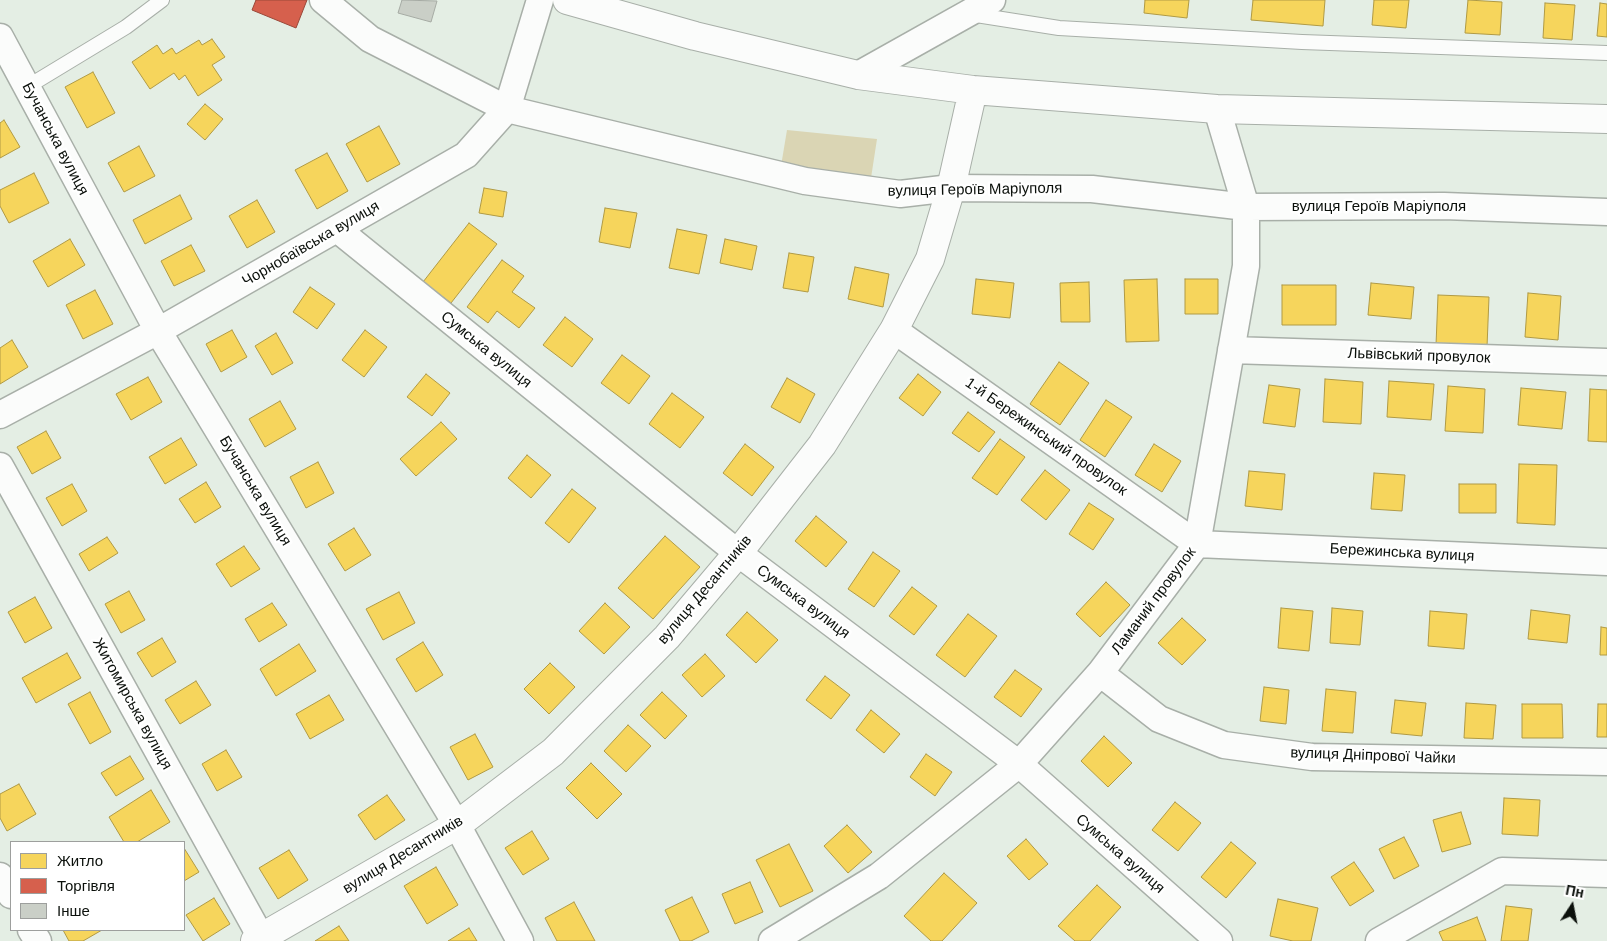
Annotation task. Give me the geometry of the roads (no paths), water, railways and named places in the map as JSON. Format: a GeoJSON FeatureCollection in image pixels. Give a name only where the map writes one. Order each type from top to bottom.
{"type":"FeatureCollection","features":[{"type":"Feature","properties":{"kind":"street","name":"вулиця Героїв Маріуполя"},"geometry":{"type":"LineString","coordinates":[[323,0],[370,39],[507,109],[805,181],[900,194],[951,188],[1092,189],[1246,206],[1444,206],[1607,212]]}},
{"type":"Feature","properties":{"kind":"street","name":"Чорнобаївська вулиця"},"geometry":{"type":"LineString","coordinates":[[0,415],[158,331],[466,155],[507,109],[540,0]]}},
{"type":"Feature","properties":{"kind":"street"},"geometry":{"type":"LineString","coordinates":[[567,0],[695,36],[858,75],[973,90],[1217,109],[1607,119]]}},
{"type":"Feature","properties":{"kind":"street"},"geometry":{"type":"LineString","coordinates":[[858,75],[992,0]]}},
{"type":"Feature","properties":{"kind":"street","name":"Бучанська вулиця"},"geometry":{"type":"LineString","coordinates":[[0,36],[158,331],[457,825],[520,941]]}},
{"type":"Feature","properties":{"kind":"street","name":"вулиця Десантників"},"geometry":{"type":"LineString","coordinates":[[260,940],[457,825],[553,752],[667,637],[738,552],[822,445],[894,330],[930,259],[951,188],[973,90]]}},
{"type":"Feature","properties":{"kind":"street","name":"Ламаний провулок"},"geometry":{"type":"LineString","coordinates":[[772,941],[879,876],[1019,764],[1100,673],[1197,544],[1246,266],[1246,206],[1217,109]]}},
{"type":"Feature","properties":{"kind":"street","name":"Сумська вулиця"},"geometry":{"type":"LineString","coordinates":[[337,229],[738,552],[1019,764],[1219,941]]}},
{"type":"Feature","properties":{"kind":"street","name":"1-й Бережинський провулок"},"geometry":{"type":"LineString","coordinates":[[894,330],[1197,544]]}},
{"type":"Feature","properties":{"kind":"street","name":"Львівський провулок"},"geometry":{"type":"LineString","coordinates":[[1232,350],[1607,362]]}},
{"type":"Feature","properties":{"kind":"street","name":"Житомирська вулиця"},"geometry":{"type":"LineString","coordinates":[[0,466],[260,940]]}},
{"type":"Feature","properties":{"kind":"street","name":"Бережинська вулиця"},"geometry":{"type":"LineString","coordinates":[[1197,544],[1607,562]]}},
{"type":"Feature","properties":{"kind":"street","name":"вулиця Дніпрової Чайки"},"geometry":{"type":"LineString","coordinates":[[1100,673],[1159,719],[1224,745],[1312,757],[1607,762]]}},
{"type":"Feature","properties":{"kind":"street"},"geometry":{"type":"LineString","coordinates":[[1379,941],[1502,871],[1607,874]]}},
{"type":"Feature","properties":{"kind":"street"},"geometry":{"type":"LineString","coordinates":[[0,876],[10,893]]}},
{"type":"Feature","properties":{"kind":"lane"},"geometry":{"type":"LineString","coordinates":[[27,87],[126,27],[162,0]]}},
{"type":"Feature","properties":{"kind":"lane"},"geometry":{"type":"LineString","coordinates":[[967,14],[1059,28],[1302,42],[1607,53]]}}]}
